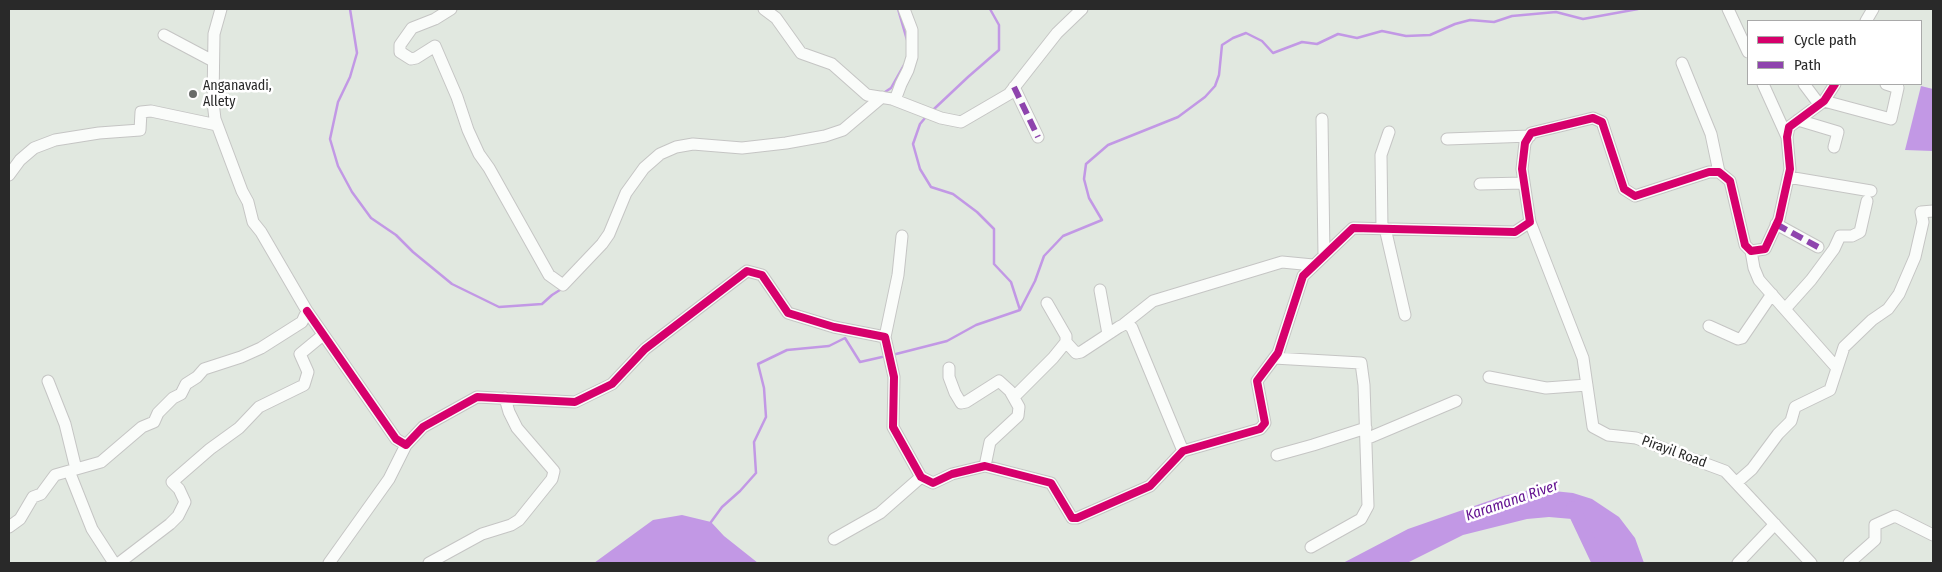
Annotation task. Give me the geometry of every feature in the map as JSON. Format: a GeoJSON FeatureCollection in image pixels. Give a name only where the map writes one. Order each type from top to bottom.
{"type":"FeatureCollection","features":[{"type":"Feature","properties":{"kind":"street"},"geometry":{"type":"LineString","coordinates":[[222,9],[214,34],[213,102],[216,125],[248,202],[253,222],[261,232],[323,335],[396,439],[406,445]]}},
{"type":"Feature","properties":{"kind":"street"},"geometry":{"type":"LineString","coordinates":[[452,9],[412,28],[400,45],[400,52],[411,59],[416,58],[434,46],[457,97],[468,130],[479,154],[489,168],[549,274],[563,285],[602,244],[609,234],[626,193],[644,168],[660,154],[693,144],[742,148],[825,136],[843,130],[882,97]]}},
{"type":"Feature","properties":{"kind":"street"},"geometry":{"type":"LineString","coordinates":[[764,9],[776,18],[801,53],[832,64],[867,95],[895,100],[941,118],[960,122],[1009,94],[1057,33],[1082,9]]}},
{"type":"Feature","properties":{"kind":"street"},"geometry":{"type":"LineString","coordinates":[[895,100],[912,57],[912,30],[904,9]]}},
{"type":"Feature","properties":{"kind":"street"},"geometry":{"type":"LineString","coordinates":[[1728,9],[1747,50]]}},
{"type":"Feature","properties":{"kind":"street"},"geometry":{"type":"LineString","coordinates":[[1867,20],[1873,9]]}},
{"type":"Feature","properties":{"kind":"street"},"geometry":{"type":"LineString","coordinates":[[164,35],[213,61]]}},
{"type":"Feature","properties":{"kind":"street"},"geometry":{"type":"LineString","coordinates":[[1682,63],[1711,134],[1720,172],[1730,181],[1745,245],[1752,251],[1754,268],[1760,280],[1836,367]]}},
{"type":"Feature","properties":{"kind":"street"},"geometry":{"type":"LineString","coordinates":[[1752,251],[1765,248],[1776,224],[1790,169],[1787,137],[1763,85]]}},
{"type":"Feature","properties":{"kind":"street"},"geometry":{"type":"LineString","coordinates":[[1805,85],[1822,102],[1891,119],[1898,88],[1889,85]]}},
{"type":"Feature","properties":{"kind":"street"},"geometry":{"type":"LineString","coordinates":[[1787,137],[1790,127],[1822,102],[1834,85]]}},
{"type":"Feature","properties":{"kind":"street"},"geometry":{"type":"LineString","coordinates":[[1014,87],[1038,137]]}},
{"type":"Feature","properties":{"kind":"street"},"geometry":{"type":"LineString","coordinates":[[9,176],[20,160],[34,148],[55,140],[99,132],[140,130],[141,112],[151,111],[216,125]]}},
{"type":"Feature","properties":{"kind":"street"},"geometry":{"type":"LineString","coordinates":[[1447,139],[1530,136],[1531,133],[1592,118],[1602,122],[1624,189],[1635,196],[1709,172],[1720,172]]}},
{"type":"Feature","properties":{"kind":"street"},"geometry":{"type":"LineString","coordinates":[[1322,119],[1324,255]]}},
{"type":"Feature","properties":{"kind":"street"},"geometry":{"type":"LineString","coordinates":[[1798,120],[1838,132],[1834,147]]}},
{"type":"Feature","properties":{"kind":"street"},"geometry":{"type":"LineString","coordinates":[[1389,132],[1380,155],[1383,228],[1405,315]]}},
{"type":"Feature","properties":{"kind":"street","name":"Pirayil Road"},"geometry":{"type":"LineString","coordinates":[[1530,136],[1526,142],[1522,169],[1530,222],[1583,358],[1593,427],[1608,435],[1636,438],[1725,471],[1811,563]]}},
{"type":"Feature","properties":{"kind":"street"},"geometry":{"type":"LineString","coordinates":[[1785,309],[1812,280],[1834,249],[1840,236],[1852,236],[1860,232],[1869,196],[1788,177]]}},
{"type":"Feature","properties":{"kind":"street"},"geometry":{"type":"LineString","coordinates":[[1480,184],[1524,183]]}},
{"type":"Feature","properties":{"kind":"street"},"geometry":{"type":"LineString","coordinates":[[1736,483],[1752,469],[1778,434],[1791,421],[1795,407],[1830,390],[1844,347],[1872,320],[1888,309],[1899,294],[1915,257],[1923,222],[1920,212],[1933,211]]}},
{"type":"Feature","properties":{"kind":"street"},"geometry":{"type":"LineString","coordinates":[[902,236],[898,275],[885,337],[894,377],[893,427],[921,477],[933,483],[952,474],[985,466],[1051,484],[1072,518],[1077,518],[1150,486],[1183,451],[1260,429],[1265,423],[1257,381],[1278,353],[1302,276],[1354,228],[1515,232],[1530,222]]}},
{"type":"Feature","properties":{"kind":"street"},"geometry":{"type":"LineString","coordinates":[[1776,224],[1818,247]]}},
{"type":"Feature","properties":{"kind":"street"},"geometry":{"type":"LineString","coordinates":[[1066,342],[1076,353],[1080,352],[1124,324],[1153,301],[1282,262],[1314,265]]}},
{"type":"Feature","properties":{"kind":"street"},"geometry":{"type":"LineString","coordinates":[[329,563],[389,479],[406,445],[424,427],[477,397],[575,402],[612,384],[645,349],[747,271],[762,275],[788,313],[834,327],[885,337]]}},
{"type":"Feature","properties":{"kind":"street"},"geometry":{"type":"LineString","coordinates":[[1100,290],[1108,334]]}},
{"type":"Feature","properties":{"kind":"street"},"geometry":{"type":"LineString","coordinates":[[1709,326],[1738,339],[1742,338],[1772,294]]}},
{"type":"Feature","properties":{"kind":"street"},"geometry":{"type":"LineString","coordinates":[[1014,398],[1066,342],[1066,336],[1047,303]]}},
{"type":"Feature","properties":{"kind":"street"},"geometry":{"type":"LineString","coordinates":[[9,527],[20,519],[33,497],[41,494],[55,475],[100,462],[142,427],[154,422],[158,413],[173,398],[182,394],[186,384],[197,377],[204,369],[241,357],[261,348],[302,322],[307,311]]}},
{"type":"Feature","properties":{"kind":"street"},"geometry":{"type":"LineString","coordinates":[[1124,324],[1127,323],[1132,328],[1183,451]]}},
{"type":"Feature","properties":{"kind":"street"},"geometry":{"type":"LineString","coordinates":[[119,563],[178,516],[185,502],[179,489],[172,482],[210,449],[239,428],[259,407],[304,384],[308,372],[300,354],[323,335]]}},
{"type":"Feature","properties":{"kind":"street"},"geometry":{"type":"LineString","coordinates":[[1274,358],[1361,363],[1364,386],[1368,506],[1360,519],[1311,547]]}},
{"type":"Feature","properties":{"kind":"street"},"geometry":{"type":"LineString","coordinates":[[949,368],[949,378],[961,403],[966,402],[999,381],[1010,391],[1019,407],[1018,416],[990,442],[985,466]]}},
{"type":"Feature","properties":{"kind":"street"},"geometry":{"type":"LineString","coordinates":[[1489,377],[1546,388],[1587,385]]}},
{"type":"Feature","properties":{"kind":"street"},"geometry":{"type":"LineString","coordinates":[[48,381],[65,424],[73,470],[92,529],[114,563]]}},
{"type":"Feature","properties":{"kind":"street"},"geometry":{"type":"LineString","coordinates":[[429,563],[482,534],[511,525],[519,520],[552,479],[554,471],[518,428],[509,412],[505,398]]}},
{"type":"Feature","properties":{"kind":"street"},"geometry":{"type":"LineString","coordinates":[[1276,455],[1366,434],[1456,401]]}},
{"type":"Feature","properties":{"kind":"street"},"geometry":{"type":"LineString","coordinates":[[834,539],[880,513],[921,477]]}},
{"type":"Feature","properties":{"kind":"street"},"geometry":{"type":"LineString","coordinates":[[1849,563],[1875,540],[1875,525],[1890,515],[1933,535]]}},
{"type":"Feature","properties":{"kind":"street"},"geometry":{"type":"LineString","coordinates":[[1738,563],[1775,524]]}},
{"type":"Feature","properties":{"kind":"water"},"geometry":{"type":"Polygon","coordinates":[[[1921,86],[1933,89],[1933,151],[1905,150],[1921,86]]]}},
{"type":"Feature","properties":{"kind":"water"},"geometry":{"type":"Polygon","coordinates":[[[1534,489],[1573,493],[1592,499],[1619,517],[1635,538],[1644,563],[1600,563],[1587,528],[1572,519],[1549,517],[1527,519],[1463,535],[1407,563],[1343,563],[1408,529],[1503,496],[1534,489]]]}},
{"type":"Feature","properties":{"kind":"water"},"geometry":{"type":"Polygon","coordinates":[[[682,515],[711,522],[724,536],[758,563],[594,563],[653,520],[682,515]]]}},
{"type":"Feature","properties":{"kind":"waterway"},"geometry":{"type":"LineString","coordinates":[[350,9],[357,53],[350,77],[338,102],[330,139],[338,166],[352,192],[371,218],[396,235],[413,252],[452,284],[499,307],[542,304],[563,288]]}},
{"type":"Feature","properties":{"kind":"waterway"},"geometry":{"type":"LineString","coordinates":[[898,9],[907,40]]}},
{"type":"Feature","properties":{"kind":"waterway"},"geometry":{"type":"LineString","coordinates":[[934,109],[999,50],[999,25],[990,9]]}},
{"type":"Feature","properties":{"kind":"waterway"},"geometry":{"type":"LineString","coordinates":[[1020,310],[1035,281],[1044,256],[1063,236],[1102,220],[1089,198],[1084,179],[1086,164],[1108,145],[1178,117],[1205,97],[1215,86],[1219,75],[1222,45],[1233,38],[1246,33],[1262,41],[1273,53],[1302,42],[1317,44],[1338,34],[1357,38],[1382,31],[1406,36],[1430,35],[1455,24],[1470,20],[1494,22],[1512,16],[1556,12],[1583,19],[1638,9]]}},
{"type":"Feature","properties":{"kind":"waterway"},"geometry":{"type":"LineString","coordinates":[[885,92],[891,88],[904,65]]}},
{"type":"Feature","properties":{"kind":"waterway"},"geometry":{"type":"LineString","coordinates":[[896,354],[947,341],[976,325],[1020,310],[1011,282],[994,264],[994,229],[977,212],[953,194],[931,187],[920,169],[913,144],[920,124],[925,118]]}},
{"type":"Feature","properties":{"kind":"waterway"},"geometry":{"type":"LineString","coordinates":[[711,522],[722,507],[756,473],[754,442],[766,417],[764,388],[758,364],[787,350],[829,346],[845,338],[860,362],[882,357]]}},
{"type":"Feature","properties":{"kind":"waterway","name":"Karamana River"},"geometry":{"type":"LineString","coordinates":[[1573,508],[1599,563]]}},
{"type":"Feature","properties":{"kind":"marked path"},"geometry":{"type":"LineString","coordinates":[[1014,87],[1038,137]]}},
{"type":"Feature","properties":{"kind":"marked path"},"geometry":{"type":"LineString","coordinates":[[1776,224],[1818,247]]}},
{"type":"Feature","properties":{"kind":"cycle path"},"geometry":{"type":"LineString","coordinates":[[307,311],[396,439],[406,445],[423,427],[477,397],[575,402],[612,384],[645,349],[747,271],[762,275],[788,313],[834,327],[885,337],[894,377],[893,427],[921,477],[933,483],[952,474],[985,466],[1051,483],[1072,518],[1077,518],[1150,486],[1183,451],[1260,429],[1265,423],[1257,381],[1278,353],[1303,276],[1353,228],[1515,232],[1530,222],[1522,169],[1525,143],[1531,133],[1593,118],[1602,122],[1624,189],[1635,196],[1709,172],[1719,172],[1730,181],[1745,245],[1751,251],[1765,249],[1779,219],[1790,169],[1787,137],[1789,127],[1824,101],[1834,85]]}},
{"type":"Feature","properties":{"kind":"place","name":"Anganavadi, Allety"},"geometry":{"type":"Point","coordinates":[193,94]}}]}
